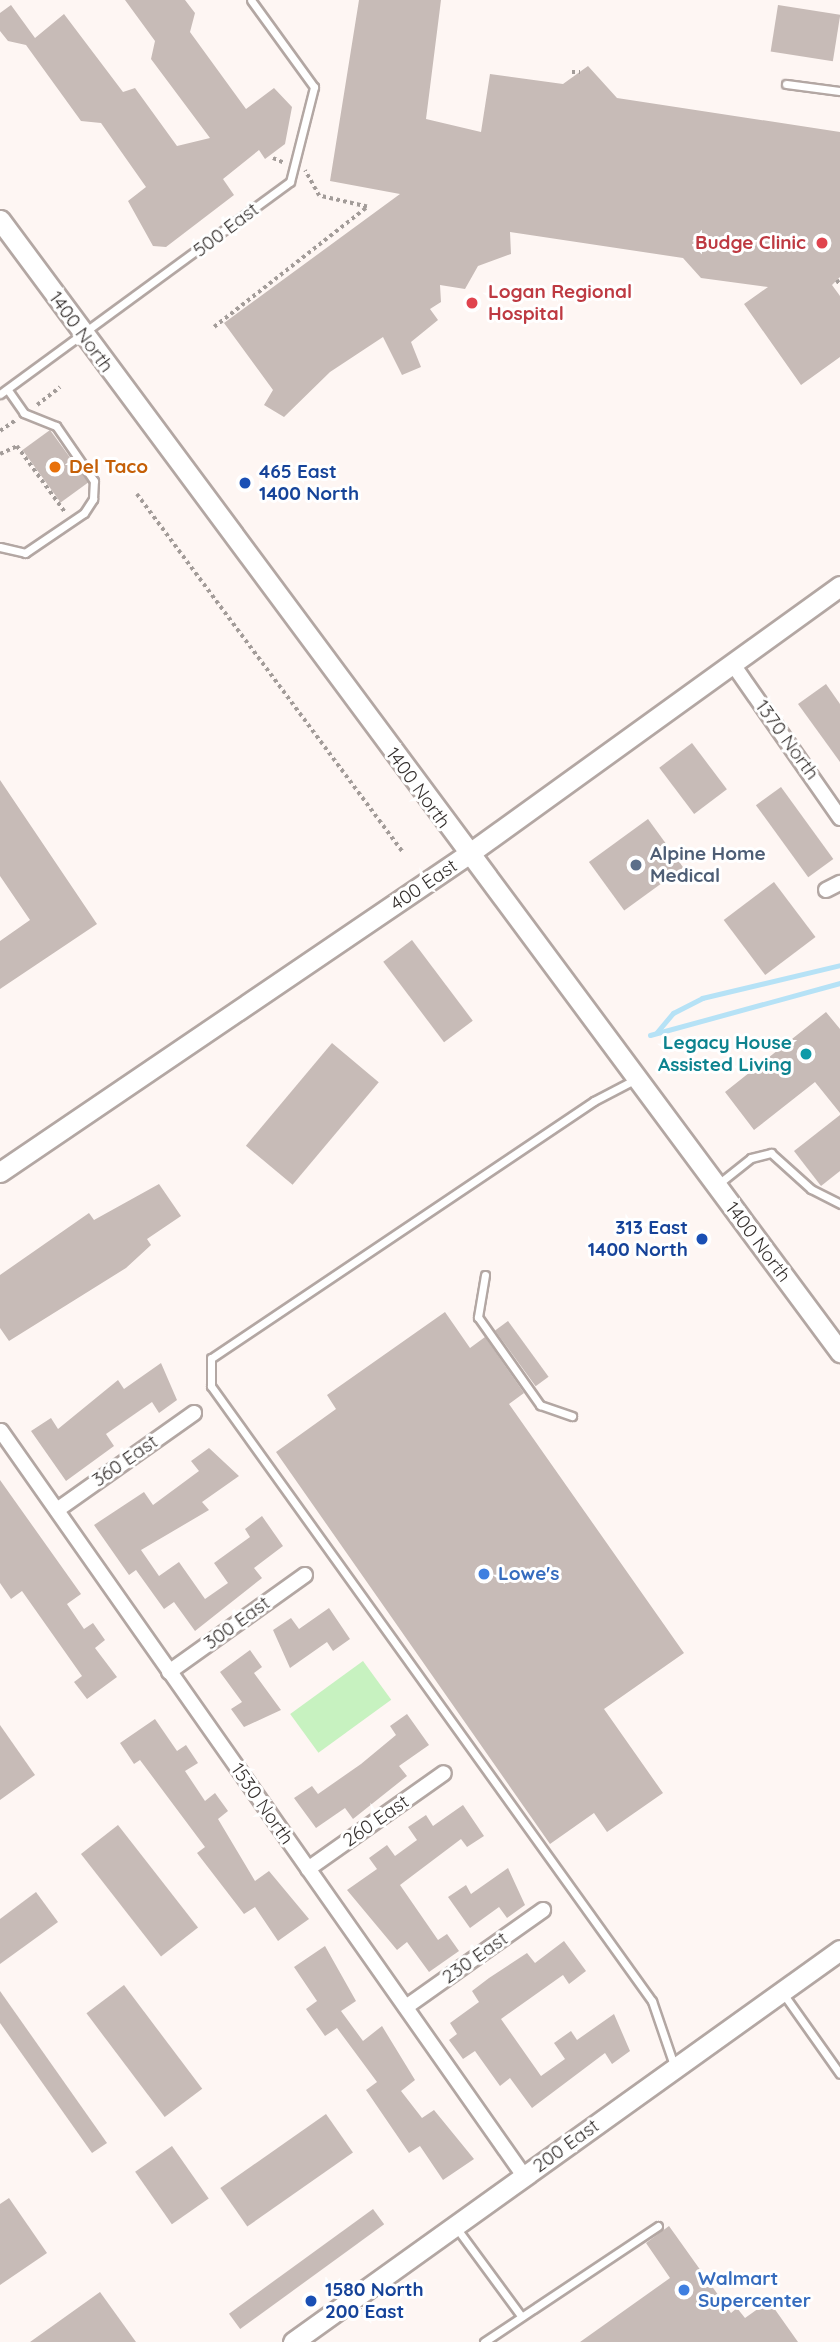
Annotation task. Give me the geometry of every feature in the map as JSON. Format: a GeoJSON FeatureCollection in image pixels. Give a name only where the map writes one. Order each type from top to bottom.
{"type":"FeatureCollection","features":[{"type":"Feature","properties":{"kind":"main road","name":"1400 North"},"geometry":{"type":"LineString","coordinates":[[0,220],[467,855],[840,1352]]}},
{"type":"Feature","properties":{"kind":"main road","name":"400 East"},"geometry":{"type":"LineString","coordinates":[[0,1172],[467,855],[840,586]]}},
{"type":"Feature","properties":{"kind":"main road","name":"200 East"},"geometry":{"type":"LineString","coordinates":[[293,2342],[840,1950]]}},
{"type":"Feature","properties":{"kind":"street","name":"1370 North"},"geometry":{"type":"LineString","coordinates":[[732,663],[840,818]]}},
{"type":"Feature","properties":{"kind":"street"},"geometry":{"type":"LineString","coordinates":[[826,890],[840,883]]}},
{"type":"Feature","properties":{"kind":"street","name":"360 East"},"geometry":{"type":"LineString","coordinates":[[57,1510],[194,1413]]}},
{"type":"Feature","properties":{"kind":"street","name":"1530 North"},"geometry":{"type":"LineString","coordinates":[[1,1431],[524,2176]]}},
{"type":"Feature","properties":{"kind":"street","name":"300 East"},"geometry":{"type":"LineString","coordinates":[[169,1672],[305,1575]]}},
{"type":"Feature","properties":{"kind":"street","name":"260 East"},"geometry":{"type":"LineString","coordinates":[[308,1869],[444,1773]]}},
{"type":"Feature","properties":{"kind":"street","name":"230 East"},"geometry":{"type":"LineString","coordinates":[[406,2007],[543,1910]]}},
{"type":"Feature","properties":{"kind":"lane","name":"500 East"},"geometry":{"type":"LineString","coordinates":[[4,392],[84,336],[290,182],[314,87],[251,0]]}},
{"type":"Feature","properties":{"kind":"lane"},"geometry":{"type":"LineString","coordinates":[[786,84],[840,91]]}},
{"type":"Feature","properties":{"kind":"lane"},"geometry":{"type":"LineString","coordinates":[[2,549],[25,553],[84,513],[93,499],[94,481],[56,426],[24,414],[4,392]]}},
{"type":"Feature","properties":{"kind":"lane"},"geometry":{"type":"LineString","coordinates":[[636,1079],[594,1101],[211,1359],[211,1386],[652,2001],[675,2068]]}},
{"type":"Feature","properties":{"kind":"lane"},"geometry":{"type":"LineString","coordinates":[[716,1186],[751,1158],[771,1153],[811,1189],[840,1204]]}},
{"type":"Feature","properties":{"kind":"lane"},"geometry":{"type":"LineString","coordinates":[[485,1275],[478,1317],[540,1405],[572,1416]]}},
{"type":"Feature","properties":{"kind":"lane"},"geometry":{"type":"LineString","coordinates":[[782,1992],[840,2074]]}},
{"type":"Feature","properties":{"kind":"lane"},"geometry":{"type":"LineString","coordinates":[[455,2226],[521,2316]]}},
{"type":"Feature","properties":{"kind":"lane"},"geometry":{"type":"LineString","coordinates":[[484,2342],[658,2226]]}},
{"type":"Feature","properties":{"kind":"path"},"geometry":{"type":"LineString","coordinates":[[572,72],[580,72]]}},
{"type":"Feature","properties":{"kind":"path"},"geometry":{"type":"LineString","coordinates":[[214,327],[367,206],[319,196],[309,173],[273,159]]}},
{"type":"Feature","properties":{"kind":"path"},"geometry":{"type":"LineString","coordinates":[[836,280],[840,285]]}},
{"type":"Feature","properties":{"kind":"path"},"geometry":{"type":"LineString","coordinates":[[0,454],[17,446],[66,514]]}},
{"type":"Feature","properties":{"kind":"path"},"geometry":{"type":"LineString","coordinates":[[137,494],[403,852]]}},
{"type":"Feature","properties":{"kind":"green space"},"geometry":{"type":"Polygon","coordinates":[[[363,1661],[391,1700],[318,1753],[290,1714],[363,1661]]]}},
{"type":"Feature","properties":{"kind":"building"},"geometry":{"type":"Polygon","coordinates":[[[125,0],[185,0],[195,13],[190,32],[246,109],[274,88],[292,107],[285,144],[265,159],[259,150],[223,179],[234,195],[166,247],[153,246],[128,201],[146,187],[101,123],[81,121],[26,45],[8,41],[0,31],[0,13],[11,5],[35,38],[64,14],[123,92],[135,88],[177,146],[210,138],[151,59],[155,41],[125,0]]]}},
{"type":"Feature","properties":{"kind":"building"},"geometry":{"type":"Polygon","coordinates":[[[359,0],[441,0],[426,119],[481,132],[490,74],[563,84],[588,66],[617,98],[840,132],[840,277],[832,285],[840,296],[840,357],[801,385],[744,304],[768,287],[701,278],[683,258],[510,232],[511,254],[478,266],[465,289],[440,285],[441,302],[430,309],[438,320],[411,342],[421,367],[402,375],[383,337],[330,372],[284,417],[264,405],[273,390],[224,323],[400,194],[330,181],[359,0]]]}},
{"type":"Feature","properties":{"kind":"building"},"geometry":{"type":"Polygon","coordinates":[[[778,5],[840,15],[833,61],[771,51],[778,5]]]}},
{"type":"Feature","properties":{"kind":"building","name":"Del Taco"},"geometry":{"type":"Polygon","coordinates":[[[50,430],[88,483],[61,503],[22,450],[50,430]]]}},
{"type":"Feature","properties":{"kind":"building"},"geometry":{"type":"Polygon","coordinates":[[[826,684],[840,704],[840,762],[798,704],[826,684]]]}},
{"type":"Feature","properties":{"kind":"building"},"geometry":{"type":"Polygon","coordinates":[[[692,743],[727,789],[694,814],[659,768],[692,743]]]}},
{"type":"Feature","properties":{"kind":"building"},"geometry":{"type":"Polygon","coordinates":[[[0,780],[97,924],[0,989],[0,941],[30,920],[0,876],[0,780]]]}},
{"type":"Feature","properties":{"kind":"building"},"geometry":{"type":"Polygon","coordinates":[[[781,787],[833,859],[808,877],[756,805],[781,787]]]}},
{"type":"Feature","properties":{"kind":"building","name":"Alpine Home Medical"},"geometry":{"type":"Polygon","coordinates":[[[648,819],[683,868],[624,910],[589,862],[648,819]]]}},
{"type":"Feature","properties":{"kind":"building"},"geometry":{"type":"Polygon","coordinates":[[[774,882],[816,937],[765,975],[724,920],[774,882]]]}},
{"type":"Feature","properties":{"kind":"building"},"geometry":{"type":"Polygon","coordinates":[[[412,940],[473,1021],[444,1042],[383,962],[412,940]]]}},
{"type":"Feature","properties":{"kind":"building","name":"Legacy House Assisted Living"},"geometry":{"type":"Polygon","coordinates":[[[826,1012],[840,1029],[840,1113],[815,1082],[754,1130],[725,1092],[826,1012]]]}},
{"type":"Feature","properties":{"kind":"building"},"geometry":{"type":"Polygon","coordinates":[[[332,1043],[379,1082],[293,1185],[246,1146],[332,1043]]]}},
{"type":"Feature","properties":{"kind":"building"},"geometry":{"type":"Polygon","coordinates":[[[840,1115],[840,1171],[821,1186],[794,1151],[840,1115]]]}},
{"type":"Feature","properties":{"kind":"building"},"geometry":{"type":"Polygon","coordinates":[[[159,1184],[181,1216],[147,1239],[151,1245],[126,1268],[9,1341],[0,1328],[0,1275],[89,1213],[94,1220],[159,1184]]]}},
{"type":"Feature","properties":{"kind":"building"},"geometry":{"type":"Polygon","coordinates":[[[445,1312],[470,1348],[485,1337],[524,1393],[509,1404],[684,1653],[604,1709],[663,1793],[607,1832],[594,1813],[550,1844],[276,1452],[336,1409],[327,1395],[445,1312]]]}},
{"type":"Feature","properties":{"kind":"building"},"geometry":{"type":"Polygon","coordinates":[[[508,1321],[549,1377],[536,1386],[495,1330],[508,1321]]]}},
{"type":"Feature","properties":{"kind":"building"},"geometry":{"type":"Polygon","coordinates":[[[161,1363],[177,1400],[159,1413],[152,1402],[106,1434],[114,1446],[66,1481],[31,1431],[51,1418],[58,1429],[118,1380],[124,1389],[161,1363]]]}},
{"type":"Feature","properties":{"kind":"building"},"geometry":{"type":"Polygon","coordinates":[[[209,1448],[239,1476],[202,1502],[209,1510],[141,1550],[159,1576],[179,1562],[205,1599],[228,1583],[214,1563],[250,1537],[245,1529],[262,1516],[283,1546],[254,1568],[262,1578],[195,1631],[174,1602],[164,1609],[136,1570],[129,1575],[94,1525],[144,1492],[153,1505],[199,1471],[191,1461],[209,1448]]]}},
{"type":"Feature","properties":{"kind":"building"},"geometry":{"type":"Polygon","coordinates":[[[0,1480],[81,1594],[67,1604],[84,1629],[93,1623],[105,1640],[95,1648],[117,1677],[87,1699],[74,1682],[82,1676],[22,1591],[11,1599],[0,1583],[0,1480]]]}},
{"type":"Feature","properties":{"kind":"building"},"geometry":{"type":"Polygon","coordinates":[[[329,1608],[350,1639],[333,1651],[327,1642],[290,1668],[273,1630],[291,1618],[299,1629],[329,1608]]]}},
{"type":"Feature","properties":{"kind":"building"},"geometry":{"type":"Polygon","coordinates":[[[250,1650],[262,1667],[254,1673],[281,1710],[244,1727],[231,1709],[242,1702],[220,1672],[250,1650]]]}},
{"type":"Feature","properties":{"kind":"building"},"geometry":{"type":"Polygon","coordinates":[[[407,1714],[429,1745],[399,1766],[407,1776],[353,1819],[345,1808],[316,1828],[294,1798],[312,1786],[318,1794],[361,1764],[396,1735],[390,1726],[407,1714]]]}},
{"type":"Feature","properties":{"kind":"building"},"geometry":{"type":"Polygon","coordinates":[[[155,1719],[177,1751],[186,1745],[198,1763],[185,1771],[205,1801],[215,1793],[228,1811],[218,1819],[255,1881],[269,1871],[309,1919],[278,1941],[255,1907],[244,1914],[197,1853],[205,1847],[140,1760],[134,1764],[120,1743],[155,1719]]]}},
{"type":"Feature","properties":{"kind":"building"},"geometry":{"type":"Polygon","coordinates":[[[0,1725],[35,1775],[0,1800],[0,1725]]]}},
{"type":"Feature","properties":{"kind":"building"},"geometry":{"type":"Polygon","coordinates":[[[463,1805],[484,1836],[467,1847],[461,1839],[400,1885],[438,1940],[447,1934],[459,1951],[429,1972],[407,1942],[397,1950],[347,1890],[377,1869],[369,1858],[387,1845],[395,1856],[417,1840],[408,1827],[426,1815],[433,1826],[463,1805]]]}},
{"type":"Feature","properties":{"kind":"building"},"geometry":{"type":"Polygon","coordinates":[[[118,1825],[198,1927],[161,1956],[81,1854],[118,1825]]]}},
{"type":"Feature","properties":{"kind":"building"},"geometry":{"type":"Polygon","coordinates":[[[508,1868],[525,1905],[507,1918],[499,1907],[470,1928],[448,1897],[466,1885],[471,1894],[508,1868]]]}},
{"type":"Feature","properties":{"kind":"building"},"geometry":{"type":"Polygon","coordinates":[[[36,1892],[58,1922],[0,1964],[0,1919],[36,1892]]]}},
{"type":"Feature","properties":{"kind":"building"},"geometry":{"type":"Polygon","coordinates":[[[564,1941],[586,1971],[569,1984],[563,1975],[501,2019],[541,2076],[565,2059],[554,2043],[571,2031],[577,2040],[614,2014],[630,2051],[612,2064],[605,2053],[532,2108],[510,2078],[500,2086],[475,2051],[463,2059],[449,2040],[457,2034],[450,2023],[479,2002],[472,1991],[489,1978],[527,1953],[535,1963],[564,1941]]]}},
{"type":"Feature","properties":{"kind":"building"},"geometry":{"type":"Polygon","coordinates":[[[325,1946],[356,2001],[341,2011],[363,2041],[382,2026],[415,2080],[401,2091],[422,2118],[434,2110],[474,2159],[443,2180],[420,2146],[409,2153],[366,2090],[377,2082],[337,2028],[325,2036],[306,2009],[317,2001],[294,1967],[325,1946]]]}},
{"type":"Feature","properties":{"kind":"building"},"geometry":{"type":"Polygon","coordinates":[[[124,1985],[202,2089],[165,2117],[86,2013],[124,1985]]]}},
{"type":"Feature","properties":{"kind":"building"},"geometry":{"type":"Polygon","coordinates":[[[0,1991],[107,2143],[92,2153],[0,2023],[0,1991]]]}},
{"type":"Feature","properties":{"kind":"building"},"geometry":{"type":"Polygon","coordinates":[[[326,2114],[353,2153],[247,2226],[220,2188],[326,2114]]]}},
{"type":"Feature","properties":{"kind":"building"},"geometry":{"type":"Polygon","coordinates":[[[172,2146],[209,2198],[172,2224],[135,2172],[172,2146]]]}},
{"type":"Feature","properties":{"kind":"building"},"geometry":{"type":"Polygon","coordinates":[[[9,2198],[47,2253],[0,2285],[0,2204],[9,2198]]]}},
{"type":"Feature","properties":{"kind":"building"},"geometry":{"type":"Polygon","coordinates":[[[373,2209],[384,2224],[240,2329],[229,2314],[373,2209]]]}},
{"type":"Feature","properties":{"kind":"building","name":"Walmart Supercenter"},"geometry":{"type":"Polygon","coordinates":[[[669,2226],[731,2313],[737,2308],[745,2318],[769,2301],[798,2342],[580,2342],[670,2278],[646,2243],[669,2226]]]}},
{"type":"Feature","properties":{"kind":"building"},"geometry":{"type":"Polygon","coordinates":[[[100,2292],[136,2342],[30,2342],[100,2292]]]}},
{"type":"Feature","properties":{"kind":"waterway"},"geometry":{"type":"LineString","coordinates":[[657,1032],[673,1013],[702,998],[840,965]]}},
{"type":"Feature","properties":{"kind":"waterway"},"geometry":{"type":"LineString","coordinates":[[650,1035],[840,983]]}},
{"type":"Feature","properties":{"kind":"place","name":"Budge Clinic"},"geometry":{"type":"Point","coordinates":[822,243]}},
{"type":"Feature","properties":{"kind":"place","name":"Logan Regional Hospital"},"geometry":{"type":"Point","coordinates":[472,303]}},
{"type":"Feature","properties":{"kind":"place","name":"Del Taco"},"geometry":{"type":"Point","coordinates":[55,467]}},
{"type":"Feature","properties":{"kind":"place","name":"465 East 1400 North"},"geometry":{"type":"Point","coordinates":[245,483]}},
{"type":"Feature","properties":{"kind":"place","name":"Alpine Home Medical"},"geometry":{"type":"Point","coordinates":[636,865]}},
{"type":"Feature","properties":{"kind":"place","name":"Legacy House Assisted Living"},"geometry":{"type":"Point","coordinates":[806,1054]}},
{"type":"Feature","properties":{"kind":"place","name":"313 East 1400 North"},"geometry":{"type":"Point","coordinates":[702,1239]}},
{"type":"Feature","properties":{"kind":"place","name":"Lowe's"},"geometry":{"type":"Point","coordinates":[484,1574]}},
{"type":"Feature","properties":{"kind":"place","name":"Walmart Supercenter"},"geometry":{"type":"Point","coordinates":[684,2290]}},
{"type":"Feature","properties":{"kind":"place","name":"1580 North 200 East"},"geometry":{"type":"Point","coordinates":[311,2301]}}]}
